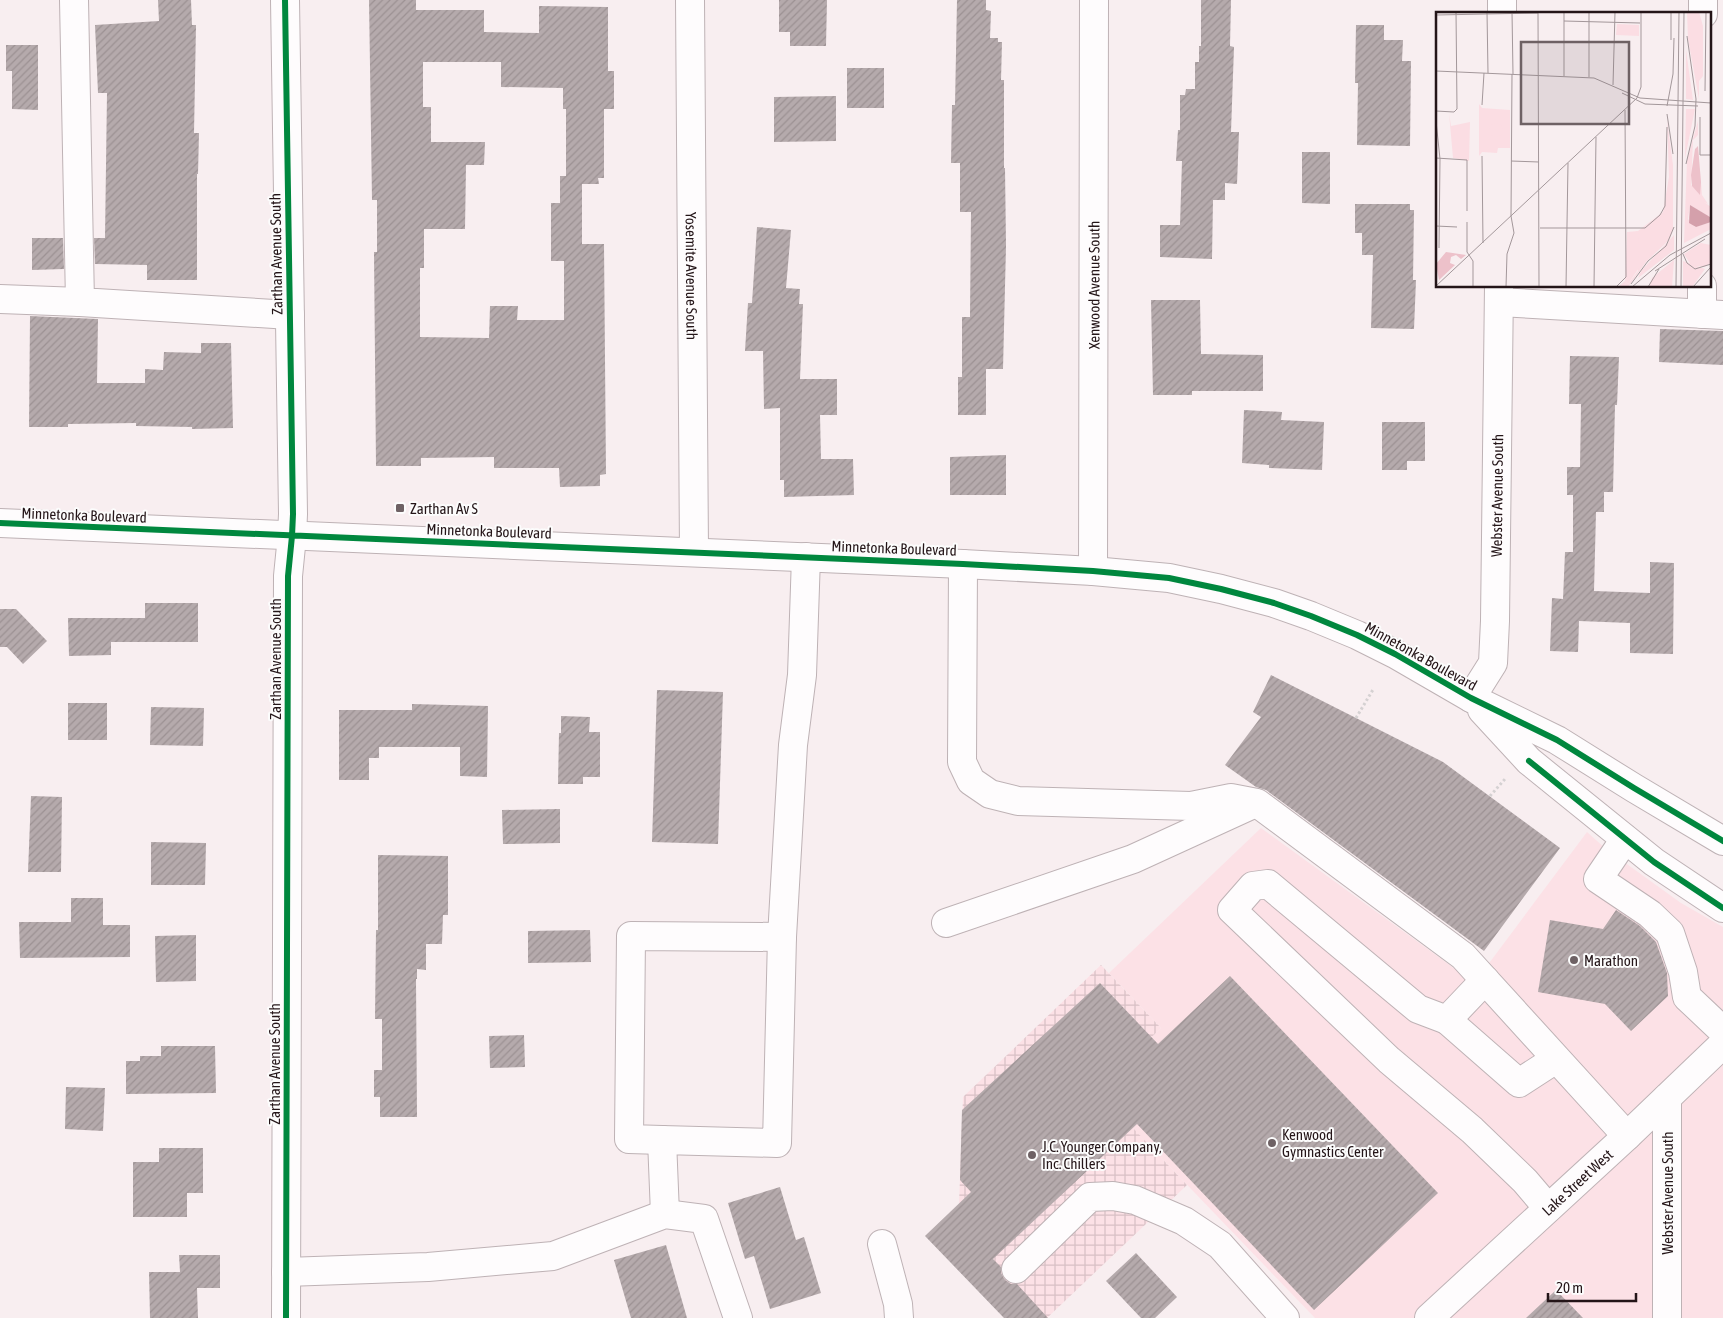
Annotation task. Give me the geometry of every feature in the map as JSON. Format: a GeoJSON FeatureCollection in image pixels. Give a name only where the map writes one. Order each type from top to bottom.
{"type":"FeatureCollection","features":[{"type":"Feature","properties":{"kind":"street"},"geometry":{"type":"LineString","coordinates":[[74,0],[80,302]]}},
{"type":"Feature","properties":{"kind":"street","name":"Zarthan Avenue South"},"geometry":{"type":"LineString","coordinates":[[285,0],[292,536],[288,576],[286,1318]]}},
{"type":"Feature","properties":{"kind":"street","name":"Yosemite Avenue South"},"geometry":{"type":"LineString","coordinates":[[690,0],[694,552]]}},
{"type":"Feature","properties":{"kind":"street","name":"Xenwood Avenue South"},"geometry":{"type":"LineString","coordinates":[[1093,571],[1094,0]]}},
{"type":"Feature","properties":{"kind":"street"},"geometry":{"type":"LineString","coordinates":[[1499,294],[1712,314],[1703,288]]}},
{"type":"Feature","properties":{"kind":"street","name":"Webster Avenue South"},"geometry":{"type":"LineString","coordinates":[[1471,698],[1493,663],[1499,294]]}},
{"type":"Feature","properties":{"kind":"street"},"geometry":{"type":"LineString","coordinates":[[0,299],[290,315]]}},
{"type":"Feature","properties":{"kind":"street","name":"Minnetonka Boulevard"},"geometry":{"type":"LineString","coordinates":[[0,524],[963,564],[1093,571],[1169,578],[1221,589],[1293,609],[1365,638],[1471,698],[1557,740],[1723,841]]}},
{"type":"Feature","properties":{"kind":"street"},"geometry":{"type":"LineString","coordinates":[[782,937],[631,936],[629,1139],[777,1142],[782,937],[793,746],[802,675],[806,557]]}},
{"type":"Feature","properties":{"kind":"street"},"geometry":{"type":"LineString","coordinates":[[963,564],[962,762],[971,781],[990,794],[1018,801],[1191,806],[1231,798],[1257,803],[1463,956],[1627,1136]]}},
{"type":"Feature","properties":{"kind":"street","name":"Minnetonka Boulevard"},"geometry":{"type":"LineString","coordinates":[[1471,698],[1529,761],[1654,862],[1723,908]]}},
{"type":"Feature","properties":{"kind":"street"},"geometry":{"type":"LineString","coordinates":[[946,923],[1133,859],[1257,803]]}},
{"type":"Feature","properties":{"kind":"street"},"geometry":{"type":"LineString","coordinates":[[1625,839],[1598,879],[1650,914],[1670,932],[1683,972],[1688,996],[1723,1030]]}},
{"type":"Feature","properties":{"kind":"street"},"geometry":{"type":"LineString","coordinates":[[1548,1208],[1525,1181],[1472,1130],[1389,1060],[1232,910],[1253,886],[1268,884],[1418,1009],[1447,1020],[1519,1084],[1556,1059]]}},
{"type":"Feature","properties":{"kind":"street"},"geometry":{"type":"LineString","coordinates":[[1447,1020],[1485,980]]}},
{"type":"Feature","properties":{"kind":"street","name":"Lake Street West"},"geometry":{"type":"LineString","coordinates":[[1429,1318],[1627,1136],[1723,1044]]}},
{"type":"Feature","properties":{"kind":"street","name":"Webster Avenue South"},"geometry":{"type":"LineString","coordinates":[[1667,1098],[1667,1318]]}},
{"type":"Feature","properties":{"kind":"street"},"geometry":{"type":"LineString","coordinates":[[662,1140],[665,1214]]}},
{"type":"Feature","properties":{"kind":"street"},"geometry":{"type":"LineString","coordinates":[[1016,1269],[1090,1197],[1113,1196],[1135,1200],[1184,1221],[1220,1245],[1285,1318]]}},
{"type":"Feature","properties":{"kind":"street"},"geometry":{"type":"LineString","coordinates":[[286,1272],[428,1267],[553,1256],[665,1214],[704,1219],[738,1318]]}},
{"type":"Feature","properties":{"kind":"street"},"geometry":{"type":"LineString","coordinates":[[882,1244],[898,1304],[899,1318]]}},
{"type":"Feature","properties":{"kind":"path"},"geometry":{"type":"LineString","coordinates":[[1356,718],[1374,688]]}},
{"type":"Feature","properties":{"kind":"path"},"geometry":{"type":"LineString","coordinates":[[1490,796],[1509,774]]}},
{"type":"Feature","properties":{"kind":"shaded area"},"geometry":{"type":"Polygon","coordinates":[[[1261,828],[1462,974],[1472,986],[1587,832],[1606,849],[1681,903],[1723,927],[1723,1318],[1315,1318],[1096,1090],[1161,1028],[1109,973],[1261,828]]]}},
{"type":"Feature","properties":{"kind":"shaded area"},"geometry":{"type":"Polygon","coordinates":[[[1101,965],[1161,1028],[1097,1090],[1187,1185],[1047,1318],[1004,1318],[959,1204],[963,1097],[1101,965]]]}},
{"type":"Feature","properties":{"kind":"building"},"geometry":{"type":"Polygon","coordinates":[[[158,0],[191,0],[192,25],[196,25],[194,133],[199,133],[197,280],[147,280],[147,265],[95,264],[94,238],[105,238],[107,93],[98,93],[95,25],[159,21],[158,0]]]}},
{"type":"Feature","properties":{"kind":"building"},"geometry":{"type":"Polygon","coordinates":[[[369,0],[416,0],[416,10],[484,10],[484,32],[539,33],[539,6],[608,7],[608,71],[614,71],[614,109],[604,109],[604,178],[598,178],[599,184],[582,184],[582,244],[604,244],[606,474],[600,475],[600,486],[560,487],[559,468],[494,468],[494,457],[421,458],[421,466],[376,466],[374,252],[377,252],[377,200],[372,200],[369,0]],[[423,62],[423,107],[431,107],[431,142],[485,142],[484,165],[466,165],[465,229],[424,229],[424,268],[420,268],[420,337],[489,338],[490,306],[518,306],[517,320],[564,320],[564,261],[551,261],[551,203],[560,203],[560,176],[566,176],[566,109],[563,109],[563,88],[501,87],[501,62],[423,62]]]}},
{"type":"Feature","properties":{"kind":"building"},"geometry":{"type":"Polygon","coordinates":[[[779,0],[827,0],[826,46],[790,46],[790,32],[779,32],[779,0]]]}},
{"type":"Feature","properties":{"kind":"building"},"geometry":{"type":"Polygon","coordinates":[[[957,0],[986,0],[986,10],[991,11],[990,38],[998,38],[998,42],[1002,42],[1001,80],[1004,80],[1006,246],[1003,369],[986,369],[986,415],[958,415],[958,377],[962,377],[962,317],[970,317],[971,212],[960,212],[960,163],[951,163],[952,105],[955,105],[957,0]]]}},
{"type":"Feature","properties":{"kind":"building"},"geometry":{"type":"Polygon","coordinates":[[[1201,0],[1231,0],[1230,46],[1234,47],[1231,132],[1239,132],[1237,184],[1225,183],[1225,200],[1213,200],[1212,259],[1160,257],[1160,225],[1180,225],[1182,161],[1176,161],[1178,130],[1180,130],[1180,95],[1185,95],[1186,89],[1195,89],[1195,62],[1199,62],[1199,46],[1201,46],[1201,0]]]}},
{"type":"Feature","properties":{"kind":"building"},"geometry":{"type":"Polygon","coordinates":[[[1356,25],[1384,25],[1384,40],[1403,40],[1402,61],[1411,61],[1410,146],[1357,145],[1358,83],[1355,83],[1356,25]]]}},
{"type":"Feature","properties":{"kind":"building"},"geometry":{"type":"Polygon","coordinates":[[[6,45],[38,45],[38,110],[12,109],[12,71],[6,71],[6,45]]]}},
{"type":"Feature","properties":{"kind":"building"},"geometry":{"type":"Polygon","coordinates":[[[847,68],[884,68],[884,108],[847,108],[847,68]]]}},
{"type":"Feature","properties":{"kind":"building"},"geometry":{"type":"Polygon","coordinates":[[[836,96],[836,141],[774,142],[774,97],[836,96]]]}},
{"type":"Feature","properties":{"kind":"building"},"geometry":{"type":"Polygon","coordinates":[[[1302,152],[1330,152],[1330,204],[1302,203],[1302,152]]]}},
{"type":"Feature","properties":{"kind":"building"},"geometry":{"type":"Polygon","coordinates":[[[1355,204],[1410,204],[1410,210],[1414,210],[1413,280],[1416,280],[1414,329],[1371,328],[1373,255],[1362,255],[1362,233],[1355,233],[1355,204]]]}},
{"type":"Feature","properties":{"kind":"building"},"geometry":{"type":"Polygon","coordinates":[[[757,227],[791,230],[786,288],[800,289],[799,304],[803,304],[800,379],[837,379],[837,415],[820,415],[821,459],[853,459],[854,495],[784,497],[784,480],[780,480],[780,408],[764,409],[763,351],[745,351],[748,303],[752,303],[757,227]]]}},
{"type":"Feature","properties":{"kind":"building"},"geometry":{"type":"Polygon","coordinates":[[[32,238],[63,238],[64,269],[32,270],[32,238]]]}},
{"type":"Feature","properties":{"kind":"building"},"geometry":{"type":"Polygon","coordinates":[[[1151,300],[1200,300],[1201,354],[1263,355],[1263,391],[1192,391],[1192,395],[1153,395],[1151,300]]]}},
{"type":"Feature","properties":{"kind":"building"},"geometry":{"type":"Polygon","coordinates":[[[30,316],[98,319],[97,383],[145,383],[145,369],[163,370],[164,352],[201,353],[201,343],[231,343],[233,428],[192,429],[192,427],[136,426],[136,423],[68,424],[68,427],[29,427],[30,316]]]}},
{"type":"Feature","properties":{"kind":"building"},"geometry":{"type":"Polygon","coordinates":[[[1660,329],[1723,331],[1723,365],[1659,362],[1660,329]]]}},
{"type":"Feature","properties":{"kind":"building"},"geometry":{"type":"Polygon","coordinates":[[[1570,356],[1619,357],[1617,405],[1615,405],[1613,492],[1604,492],[1604,512],[1596,512],[1594,591],[1650,593],[1650,562],[1674,563],[1673,654],[1630,653],[1630,623],[1579,621],[1578,652],[1550,651],[1552,598],[1563,599],[1565,552],[1573,552],[1573,495],[1567,495],[1567,467],[1580,467],[1581,404],[1569,404],[1570,356]]]}},
{"type":"Feature","properties":{"kind":"building"},"geometry":{"type":"Polygon","coordinates":[[[1244,410],[1282,412],[1281,420],[1324,422],[1322,470],[1269,468],[1269,465],[1242,463],[1244,410]]]}},
{"type":"Feature","properties":{"kind":"building"},"geometry":{"type":"Polygon","coordinates":[[[1382,422],[1425,422],[1425,461],[1407,461],[1407,470],[1382,470],[1382,422]]]}},
{"type":"Feature","properties":{"kind":"building"},"geometry":{"type":"Polygon","coordinates":[[[1006,455],[1006,495],[950,495],[950,457],[1006,455]]]}},
{"type":"Feature","properties":{"kind":"building"},"geometry":{"type":"Polygon","coordinates":[[[145,603],[198,603],[198,642],[111,642],[111,655],[69,656],[68,618],[145,618],[145,603]]]}},
{"type":"Feature","properties":{"kind":"building"},"geometry":{"type":"Polygon","coordinates":[[[0,609],[16,609],[47,641],[23,664],[7,647],[0,647],[0,609]]]}},
{"type":"Feature","properties":{"kind":"building"},"geometry":{"type":"Polygon","coordinates":[[[1271,675],[1443,762],[1560,848],[1484,951],[1266,790],[1256,787],[1225,765],[1261,717],[1253,712],[1271,675]]]}},
{"type":"Feature","properties":{"kind":"building"},"geometry":{"type":"Polygon","coordinates":[[[657,690],[723,692],[718,844],[652,842],[657,690]]]}},
{"type":"Feature","properties":{"kind":"building"},"geometry":{"type":"Polygon","coordinates":[[[68,703],[107,703],[107,740],[68,740],[68,703]]]}},
{"type":"Feature","properties":{"kind":"building"},"geometry":{"type":"Polygon","coordinates":[[[412,704],[488,706],[487,777],[460,776],[460,747],[379,747],[379,758],[369,758],[369,780],[339,780],[339,710],[412,710],[412,704]]]}},
{"type":"Feature","properties":{"kind":"building"},"geometry":{"type":"Polygon","coordinates":[[[151,707],[204,708],[203,746],[150,745],[151,707]]]}},
{"type":"Feature","properties":{"kind":"building"},"geometry":{"type":"Polygon","coordinates":[[[561,716],[590,717],[589,732],[600,732],[600,777],[583,777],[583,784],[558,784],[561,716]]]}},
{"type":"Feature","properties":{"kind":"building"},"geometry":{"type":"Polygon","coordinates":[[[31,796],[62,797],[61,872],[28,872],[31,796]]]}},
{"type":"Feature","properties":{"kind":"building"},"geometry":{"type":"Polygon","coordinates":[[[560,809],[560,843],[503,844],[502,810],[560,809]]]}},
{"type":"Feature","properties":{"kind":"building"},"geometry":{"type":"Polygon","coordinates":[[[151,842],[206,843],[205,885],[151,885],[151,842]]]}},
{"type":"Feature","properties":{"kind":"building"},"geometry":{"type":"Polygon","coordinates":[[[378,855],[448,856],[448,915],[443,915],[442,944],[426,944],[426,970],[417,969],[417,1117],[380,1117],[380,1097],[374,1097],[374,1070],[382,1070],[382,1019],[375,1019],[378,855]]]}},
{"type":"Feature","properties":{"kind":"building"},"geometry":{"type":"Polygon","coordinates":[[[71,898],[103,898],[103,925],[130,925],[130,957],[20,958],[19,922],[71,922],[71,898]]]}},
{"type":"Feature","properties":{"kind":"building"},"geometry":{"type":"Polygon","coordinates":[[[1616,910],[1640,926],[1656,942],[1667,973],[1668,996],[1631,1031],[1605,1004],[1538,992],[1550,920],[1603,929],[1616,910]]]}},
{"type":"Feature","properties":{"kind":"building"},"geometry":{"type":"Polygon","coordinates":[[[590,930],[591,962],[528,963],[528,931],[590,930]]]}},
{"type":"Feature","properties":{"kind":"building"},"geometry":{"type":"Polygon","coordinates":[[[196,935],[196,981],[156,982],[155,936],[196,935]]]}},
{"type":"Feature","properties":{"kind":"building","name":"Kenwood Gymnastics Center"},"geometry":{"type":"Polygon","coordinates":[[[1230,976],[1438,1193],[1314,1310],[1137,1124],[993,1259],[1001,1267],[1001,1273],[1005,1280],[1011,1284],[1017,1284],[1048,1318],[1004,1318],[925,1236],[971,1192],[960,1180],[962,1110],[1100,983],[1158,1044],[1230,976]]]}},
{"type":"Feature","properties":{"kind":"building"},"geometry":{"type":"Polygon","coordinates":[[[524,1035],[525,1067],[490,1068],[489,1036],[524,1035]]]}},
{"type":"Feature","properties":{"kind":"building"},"geometry":{"type":"Polygon","coordinates":[[[161,1046],[215,1046],[216,1093],[126,1094],[126,1061],[140,1061],[140,1056],[161,1056],[161,1046]]]}},
{"type":"Feature","properties":{"kind":"building"},"geometry":{"type":"Polygon","coordinates":[[[66,1087],[105,1088],[103,1131],[65,1129],[66,1087]]]}},
{"type":"Feature","properties":{"kind":"building"},"geometry":{"type":"Polygon","coordinates":[[[159,1148],[203,1148],[203,1193],[187,1193],[187,1217],[133,1217],[133,1162],[159,1162],[159,1148]]]}},
{"type":"Feature","properties":{"kind":"building"},"geometry":{"type":"Polygon","coordinates":[[[780,1187],[796,1240],[804,1237],[821,1293],[770,1309],[754,1256],[745,1259],[728,1203],[780,1187]]]}},
{"type":"Feature","properties":{"kind":"building"},"geometry":{"type":"Polygon","coordinates":[[[666,1245],[687,1318],[631,1318],[614,1260],[666,1245]]]}},
{"type":"Feature","properties":{"kind":"building"},"geometry":{"type":"Polygon","coordinates":[[[1136,1253],[1177,1297],[1155,1318],[1141,1318],[1106,1281],[1136,1253]]]}},
{"type":"Feature","properties":{"kind":"building"},"geometry":{"type":"Polygon","coordinates":[[[179,1255],[220,1255],[220,1288],[197,1288],[198,1318],[150,1318],[149,1272],[180,1272],[179,1255]]]}},
{"type":"Feature","properties":{"kind":"building"},"geometry":{"type":"Polygon","coordinates":[[[1556,1290],[1583,1318],[1526,1318],[1556,1290]]]}},
{"type":"Feature","properties":{"kind":"cycle path"},"geometry":{"type":"LineString","coordinates":[[285,0],[293,514],[288,576],[286,1318]]}},
{"type":"Feature","properties":{"kind":"cycle path"},"geometry":{"type":"LineString","coordinates":[[0,523],[963,564],[1093,571],[1169,578],[1274,603],[1357,635],[1395,654],[1471,698],[1557,740],[1723,841]]}},
{"type":"Feature","properties":{"kind":"cycle path"},"geometry":{"type":"LineString","coordinates":[[1529,761],[1654,862],[1723,908]]}},
{"type":"Feature","properties":{"kind":"place","name":"Zarthan Av S"},"geometry":{"type":"Point","coordinates":[400,508]}},
{"type":"Feature","properties":{"kind":"place","name":"Marathon"},"geometry":{"type":"Point","coordinates":[1574,960]}},
{"type":"Feature","properties":{"kind":"place","name":"Kenwood Gymnastics Center"},"geometry":{"type":"Point","coordinates":[1272,1143]}},
{"type":"Feature","properties":{"kind":"place","name":"J.C. Younger Company, Inc. Chillers"},"geometry":{"type":"Point","coordinates":[1032,1155]}}]}
